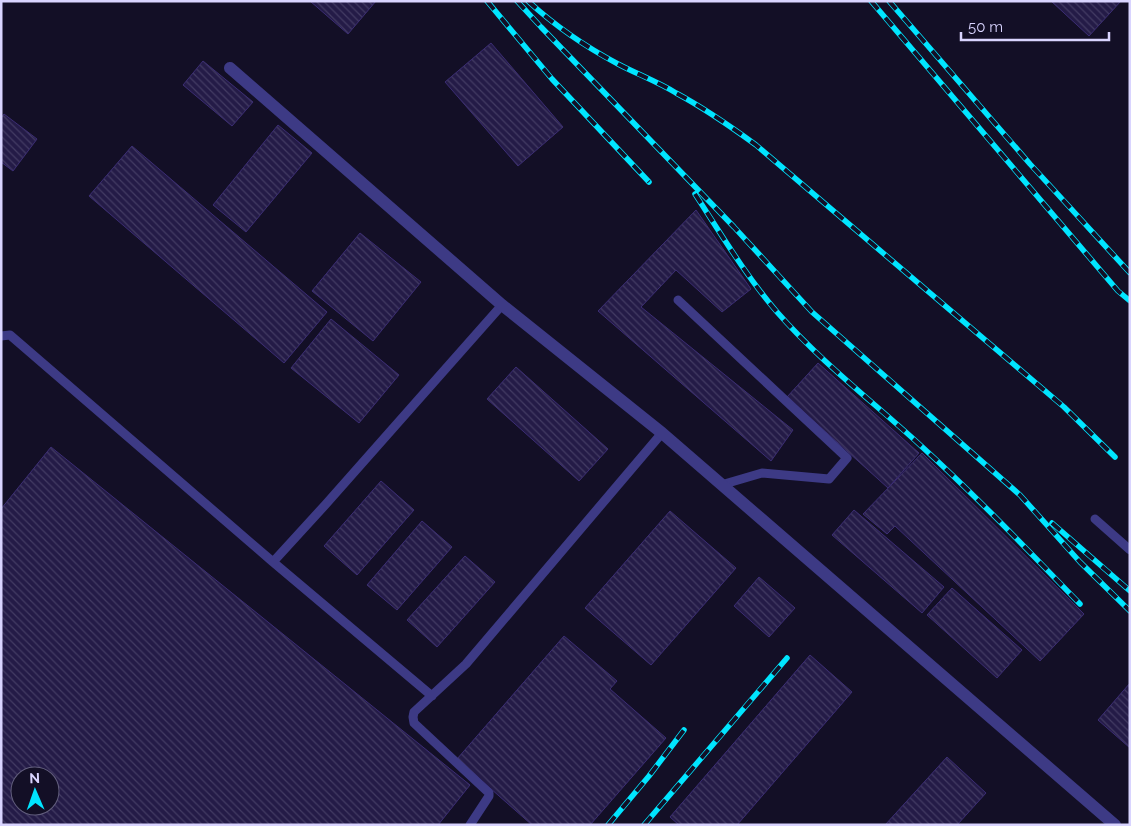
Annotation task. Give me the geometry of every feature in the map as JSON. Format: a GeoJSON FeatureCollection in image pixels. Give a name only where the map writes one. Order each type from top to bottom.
{"type":"FeatureCollection","features":[{"type":"Feature","properties":{"kind":"street"},"geometry":{"type":"LineString","coordinates":[[230,68],[502,305],[662,433],[1115,825]]}},
{"type":"Feature","properties":{"kind":"lane"},"geometry":{"type":"LineString","coordinates":[[678,300],[847,458],[829,480],[762,473],[721,484]]}},
{"type":"Feature","properties":{"kind":"lane"},"geometry":{"type":"LineString","coordinates":[[273,562],[502,305]]}},
{"type":"Feature","properties":{"kind":"lane"},"geometry":{"type":"LineString","coordinates":[[1,336],[10,335],[273,562],[432,696]]}},
{"type":"Feature","properties":{"kind":"lane"},"geometry":{"type":"LineString","coordinates":[[470,825],[490,794],[414,723],[414,712],[466,664],[662,433]]}},
{"type":"Feature","properties":{"kind":"lane"},"geometry":{"type":"LineString","coordinates":[[1095,519],[1130,550]]}},
{"type":"Feature","properties":{"kind":"building"},"geometry":{"type":"Polygon","coordinates":[[[310,1],[376,1],[348,34],[310,1]]]}},
{"type":"Feature","properties":{"kind":"building"},"geometry":{"type":"Polygon","coordinates":[[[1051,1],[1121,1],[1089,36],[1051,1]]]}},
{"type":"Feature","properties":{"kind":"building"},"geometry":{"type":"Polygon","coordinates":[[[491,43],[563,127],[518,166],[445,82],[491,43]]]}},
{"type":"Feature","properties":{"kind":"building"},"geometry":{"type":"Polygon","coordinates":[[[203,61],[253,102],[232,126],[183,85],[203,61]]]}},
{"type":"Feature","properties":{"kind":"building"},"geometry":{"type":"Polygon","coordinates":[[[4,114],[37,139],[13,171],[1,162],[1,118],[4,114]]]}},
{"type":"Feature","properties":{"kind":"building"},"geometry":{"type":"Polygon","coordinates":[[[278,125],[312,153],[246,232],[213,205],[278,125]]]}},
{"type":"Feature","properties":{"kind":"building"},"geometry":{"type":"Polygon","coordinates":[[[132,146],[327,312],[284,363],[89,196],[132,146]]]}},
{"type":"Feature","properties":{"kind":"building"},"geometry":{"type":"Polygon","coordinates":[[[696,210],[751,289],[722,312],[676,270],[641,307],[793,430],[771,461],[598,311],[696,210]]]}},
{"type":"Feature","properties":{"kind":"building"},"geometry":{"type":"Polygon","coordinates":[[[360,233],[421,282],[373,341],[312,291],[360,233]]]}},
{"type":"Feature","properties":{"kind":"building"},"geometry":{"type":"Polygon","coordinates":[[[331,319],[399,375],[359,423],[291,368],[331,319]]]}},
{"type":"Feature","properties":{"kind":"building"},"geometry":{"type":"Polygon","coordinates":[[[818,363],[919,453],[888,488],[787,397],[818,363]]]}},
{"type":"Feature","properties":{"kind":"building"},"geometry":{"type":"Polygon","coordinates":[[[516,367],[608,449],[579,481],[487,399],[516,367]]]}},
{"type":"Feature","properties":{"kind":"building"},"geometry":{"type":"Polygon","coordinates":[[[51,447],[470,785],[438,825],[1,825],[1,509],[51,447]]]}},
{"type":"Feature","properties":{"kind":"building"},"geometry":{"type":"Polygon","coordinates":[[[922,453],[1084,614],[1040,661],[895,526],[887,534],[863,514],[922,453]]]}},
{"type":"Feature","properties":{"kind":"building"},"geometry":{"type":"Polygon","coordinates":[[[381,481],[414,510],[357,575],[324,546],[381,481]]]}},
{"type":"Feature","properties":{"kind":"building"},"geometry":{"type":"Polygon","coordinates":[[[854,510],[944,587],[922,613],[832,535],[854,510]]]}},
{"type":"Feature","properties":{"kind":"building"},"geometry":{"type":"Polygon","coordinates":[[[670,511],[736,568],[651,665],[585,608],[670,511]]]}},
{"type":"Feature","properties":{"kind":"building"},"geometry":{"type":"Polygon","coordinates":[[[422,521],[452,547],[397,610],[367,585],[422,521]]]}},
{"type":"Feature","properties":{"kind":"building"},"geometry":{"type":"Polygon","coordinates":[[[465,556],[495,582],[437,647],[407,620],[465,556]]]}},
{"type":"Feature","properties":{"kind":"building"},"geometry":{"type":"Polygon","coordinates":[[[759,577],[795,608],[769,637],[734,606],[759,577]]]}},
{"type":"Feature","properties":{"kind":"building"},"geometry":{"type":"Polygon","coordinates":[[[952,588],[1022,650],[997,678],[927,615],[952,588]]]}},
{"type":"Feature","properties":{"kind":"building"},"geometry":{"type":"Polygon","coordinates":[[[564,636],[617,681],[610,689],[666,738],[590,825],[532,825],[457,759],[564,636]]]}},
{"type":"Feature","properties":{"kind":"building"},"geometry":{"type":"Polygon","coordinates":[[[810,655],[852,692],[737,825],[679,825],[670,817],[810,655]]]}},
{"type":"Feature","properties":{"kind":"building"},"geometry":{"type":"Polygon","coordinates":[[[1130,683],[1130,748],[1098,720],[1130,683]]]}},
{"type":"Feature","properties":{"kind":"building"},"geometry":{"type":"Polygon","coordinates":[[[947,757],[986,793],[957,825],[885,825],[947,757]]]}},
{"type":"Feature","properties":{"kind":"railway"},"geometry":{"type":"LineString","coordinates":[[487,1],[552,79],[649,182]]}},
{"type":"Feature","properties":{"kind":"railway"},"geometry":{"type":"LineString","coordinates":[[517,1],[734,227],[812,312],[1020,495],[1080,562],[1130,611]]}},
{"type":"Feature","properties":{"kind":"railway"},"geometry":{"type":"LineString","coordinates":[[528,1],[549,19],[594,51],[662,85],[717,118],[756,145],[1064,407],[1115,457]]}},
{"type":"Feature","properties":{"kind":"railway"},"geometry":{"type":"LineString","coordinates":[[871,1],[1118,291],[1130,301]]}},
{"type":"Feature","properties":{"kind":"railway"},"geometry":{"type":"LineString","coordinates":[[889,1],[1030,164],[1130,273]]}},
{"type":"Feature","properties":{"kind":"railway"},"geometry":{"type":"LineString","coordinates":[[695,194],[734,254],[777,312],[828,364],[919,444],[960,483],[1080,604]]}},
{"type":"Feature","properties":{"kind":"railway"},"geometry":{"type":"LineString","coordinates":[[1052,523],[1130,591]]}},
{"type":"Feature","properties":{"kind":"railway"},"geometry":{"type":"LineString","coordinates":[[644,825],[787,658]]}},
{"type":"Feature","properties":{"kind":"railway"},"geometry":{"type":"LineString","coordinates":[[608,825],[684,730]]}}]}
